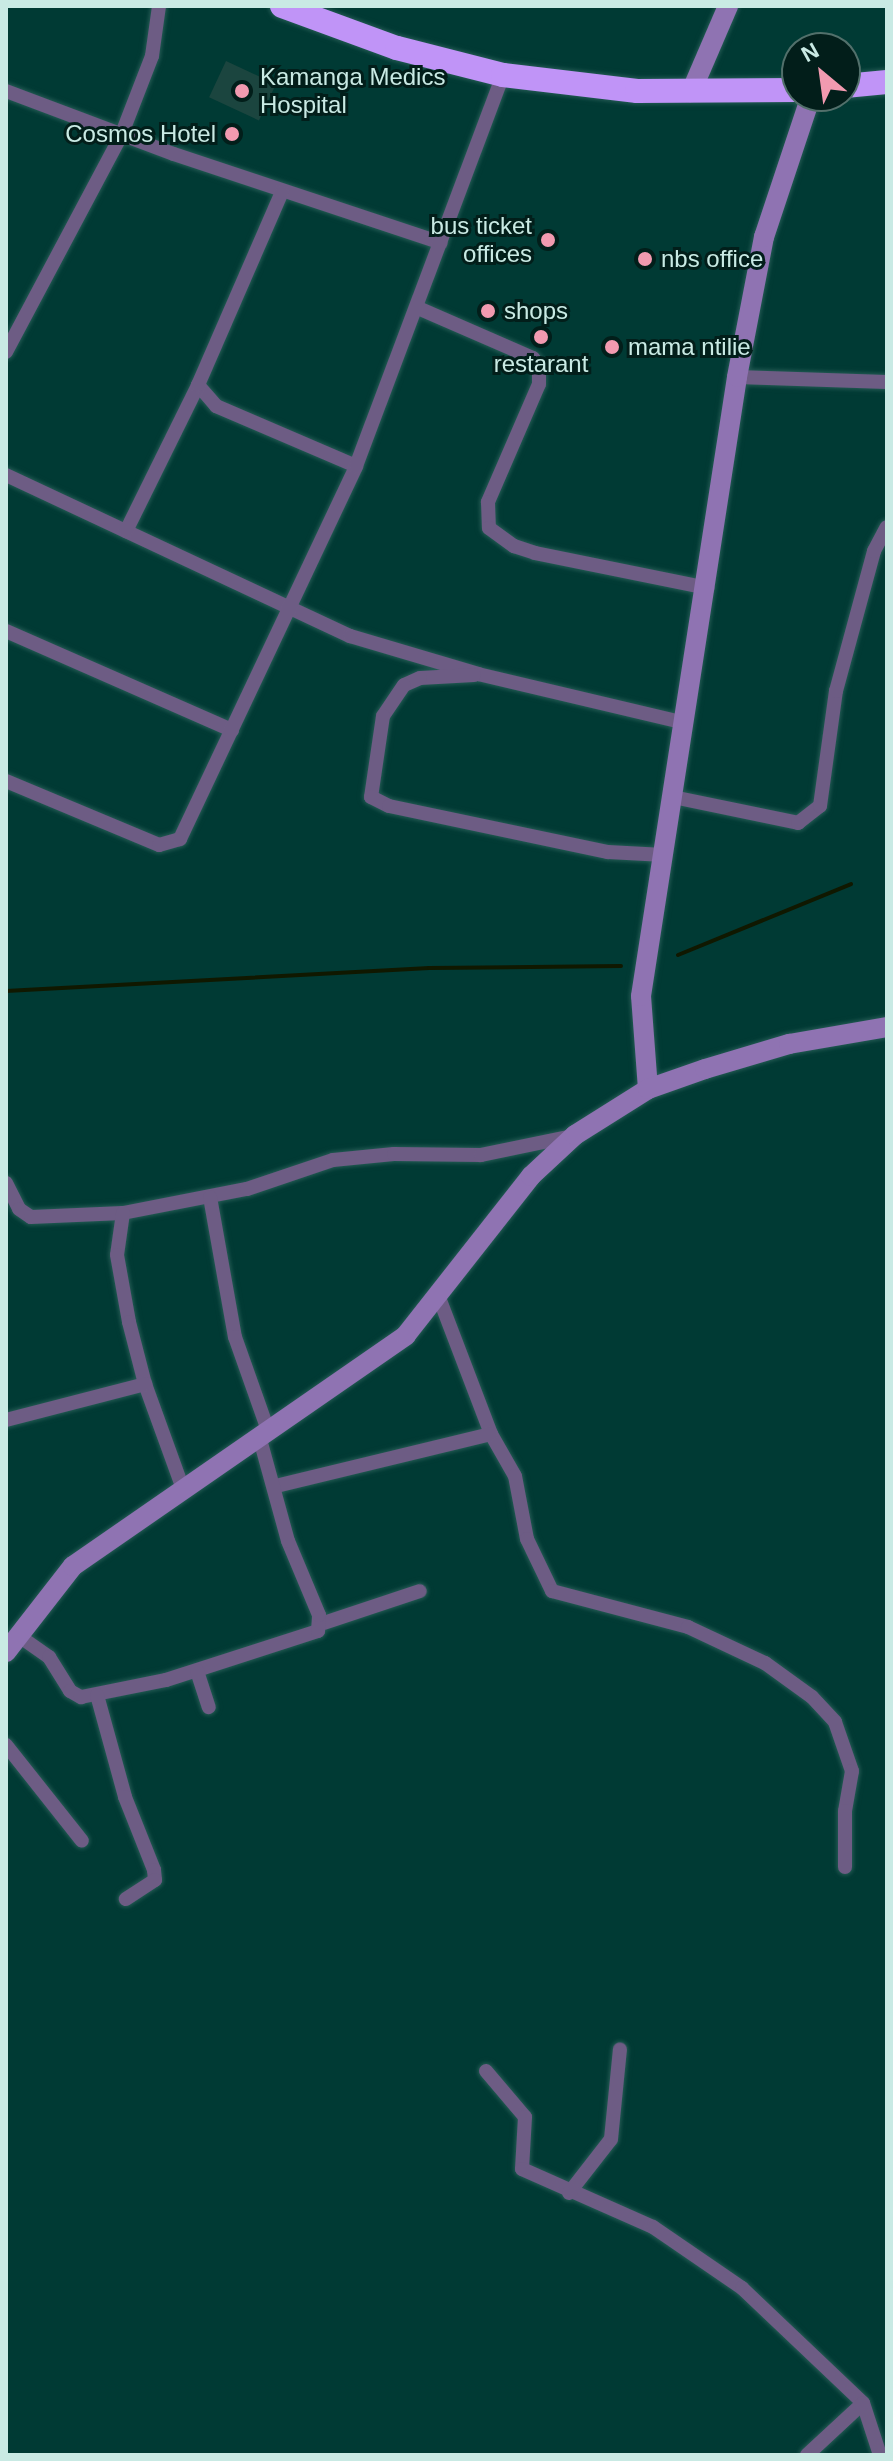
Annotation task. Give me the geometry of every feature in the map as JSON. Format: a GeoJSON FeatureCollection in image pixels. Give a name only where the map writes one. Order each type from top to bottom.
{"type":"FeatureCollection","features":[{"type":"Feature","properties":{"kind":"highway"},"geometry":{"type":"LineString","coordinates":[[282,6],[314,12],[397,48],[503,75],[691,92],[781,90]]}},
{"type":"Feature","properties":{"kind":"highway"},"geometry":{"type":"LineString","coordinates":[[861,84],[887,82]]}},
{"type":"Feature","properties":{"kind":"street"},"geometry":{"type":"LineString","coordinates":[[6,352],[121,136],[152,56],[159,6]]}},
{"type":"Feature","properties":{"kind":"street"},"geometry":{"type":"LineString","coordinates":[[691,92],[728,6]]}},
{"type":"Feature","properties":{"kind":"street"},"geometry":{"type":"LineString","coordinates":[[6,781],[159,845],[172,845],[180,839],[291,611],[356,466],[418,308],[503,75]]}},
{"type":"Feature","properties":{"kind":"street"},"geometry":{"type":"LineString","coordinates":[[6,91],[121,136],[441,243]]}},
{"type":"Feature","properties":{"kind":"street"},"geometry":{"type":"LineString","coordinates":[[648,1089],[641,996],[707,588],[737,377],[764,237],[806,112]]}},
{"type":"Feature","properties":{"kind":"street"},"geometry":{"type":"LineString","coordinates":[[126,531],[198,385],[282,192]]}},
{"type":"Feature","properties":{"kind":"street"},"geometry":{"type":"LineString","coordinates":[[418,308],[533,358],[539,366],[539,384],[488,502],[489,528],[514,546],[535,553],[707,588]]}},
{"type":"Feature","properties":{"kind":"street"},"geometry":{"type":"LineString","coordinates":[[737,377],[887,382]]}},
{"type":"Feature","properties":{"kind":"street"},"geometry":{"type":"LineString","coordinates":[[198,385],[216,406],[356,466]]}},
{"type":"Feature","properties":{"kind":"street"},"geometry":{"type":"LineString","coordinates":[[6,475],[350,636],[478,674],[685,723]]}},
{"type":"Feature","properties":{"kind":"street"},"geometry":{"type":"LineString","coordinates":[[673,797],[798,823],[820,806],[836,691],[866,577],[887,527]]}},
{"type":"Feature","properties":{"kind":"street"},"geometry":{"type":"LineString","coordinates":[[6,631],[232,730]]}},
{"type":"Feature","properties":{"kind":"street"},"geometry":{"type":"LineString","coordinates":[[478,674],[420,678],[404,685],[383,716],[371,797],[401,809],[527,831],[608,852],[664,855]]}},
{"type":"Feature","properties":{"kind":"street"},"geometry":{"type":"LineString","coordinates":[[210,1197],[235,1337],[264,1433],[288,1541],[321,1624],[318,1631],[197,1671],[97,1695],[75,1695],[49,1657],[13,1644],[61,1577],[182,1486],[264,1433],[406,1335],[531,1176],[575,1135],[648,1089],[789,1044],[887,1027]]}},
{"type":"Feature","properties":{"kind":"street"},"geometry":{"type":"LineString","coordinates":[[6,1183],[19,1209],[31,1217],[123,1213],[210,1197],[363,1155],[481,1155],[575,1135]]}},
{"type":"Feature","properties":{"kind":"street"},"geometry":{"type":"LineString","coordinates":[[123,1213],[117,1255],[145,1384],[182,1486]]}},
{"type":"Feature","properties":{"kind":"street"},"geometry":{"type":"LineString","coordinates":[[438,1295],[491,1434],[507,1457],[527,1539],[555,1595],[594,1599],[623,1614],[688,1627],[727,1642],[812,1697],[835,1722],[852,1771],[845,1811],[845,1867]]}},
{"type":"Feature","properties":{"kind":"street"},"geometry":{"type":"LineString","coordinates":[[6,1420],[145,1384]]}},
{"type":"Feature","properties":{"kind":"street"},"geometry":{"type":"LineString","coordinates":[[276,1486],[491,1434]]}},
{"type":"Feature","properties":{"kind":"street"},"geometry":{"type":"LineString","coordinates":[[321,1624],[420,1591]]}},
{"type":"Feature","properties":{"kind":"street"},"geometry":{"type":"LineString","coordinates":[[197,1671],[209,1707]]}},
{"type":"Feature","properties":{"kind":"street"},"geometry":{"type":"LineString","coordinates":[[97,1695],[125,1797],[154,1870],[155,1880],[126,1899]]}},
{"type":"Feature","properties":{"kind":"street"},"geometry":{"type":"LineString","coordinates":[[6,1745],[82,1841]]}},
{"type":"Feature","properties":{"kind":"street"},"geometry":{"type":"LineString","coordinates":[[569,2193],[611,2139],[620,2049]]}},
{"type":"Feature","properties":{"kind":"street"},"geometry":{"type":"LineString","coordinates":[[486,2071],[525,2117],[522,2169],[569,2193],[653,2227],[695,2252],[742,2288],[863,2403],[880,2455]]}},
{"type":"Feature","properties":{"kind":"street"},"geometry":{"type":"LineString","coordinates":[[807,2455],[863,2403]]}},
{"type":"Feature","properties":{"kind":"shaded area","name":"Kamanga Medics Hospital"},"geometry":{"type":"Polygon","coordinates":[[[226,61],[276,84],[259,120],[209,97],[226,61]]]}},
{"type":"Feature","properties":{"kind":"waterway"},"geometry":{"type":"LineString","coordinates":[[678,955],[851,884]]}},
{"type":"Feature","properties":{"kind":"waterway"},"geometry":{"type":"LineString","coordinates":[[6,991],[429,968],[621,966]]}},
{"type":"Feature","properties":{"kind":"place","name":"Kamanga Medics Hospital"},"geometry":{"type":"Point","coordinates":[242,91]}},
{"type":"Feature","properties":{"kind":"place","name":"Cosmos Hotel"},"geometry":{"type":"Point","coordinates":[232,134]}},
{"type":"Feature","properties":{"kind":"place","name":"bus ticket offices"},"geometry":{"type":"Point","coordinates":[548,240]}},
{"type":"Feature","properties":{"kind":"place","name":"nbs office"},"geometry":{"type":"Point","coordinates":[645,259]}},
{"type":"Feature","properties":{"kind":"place","name":"shops"},"geometry":{"type":"Point","coordinates":[488,311]}},
{"type":"Feature","properties":{"kind":"place","name":"restarant"},"geometry":{"type":"Point","coordinates":[541,337]}},
{"type":"Feature","properties":{"kind":"place","name":"mama ntilie"},"geometry":{"type":"Point","coordinates":[612,347]}}]}
